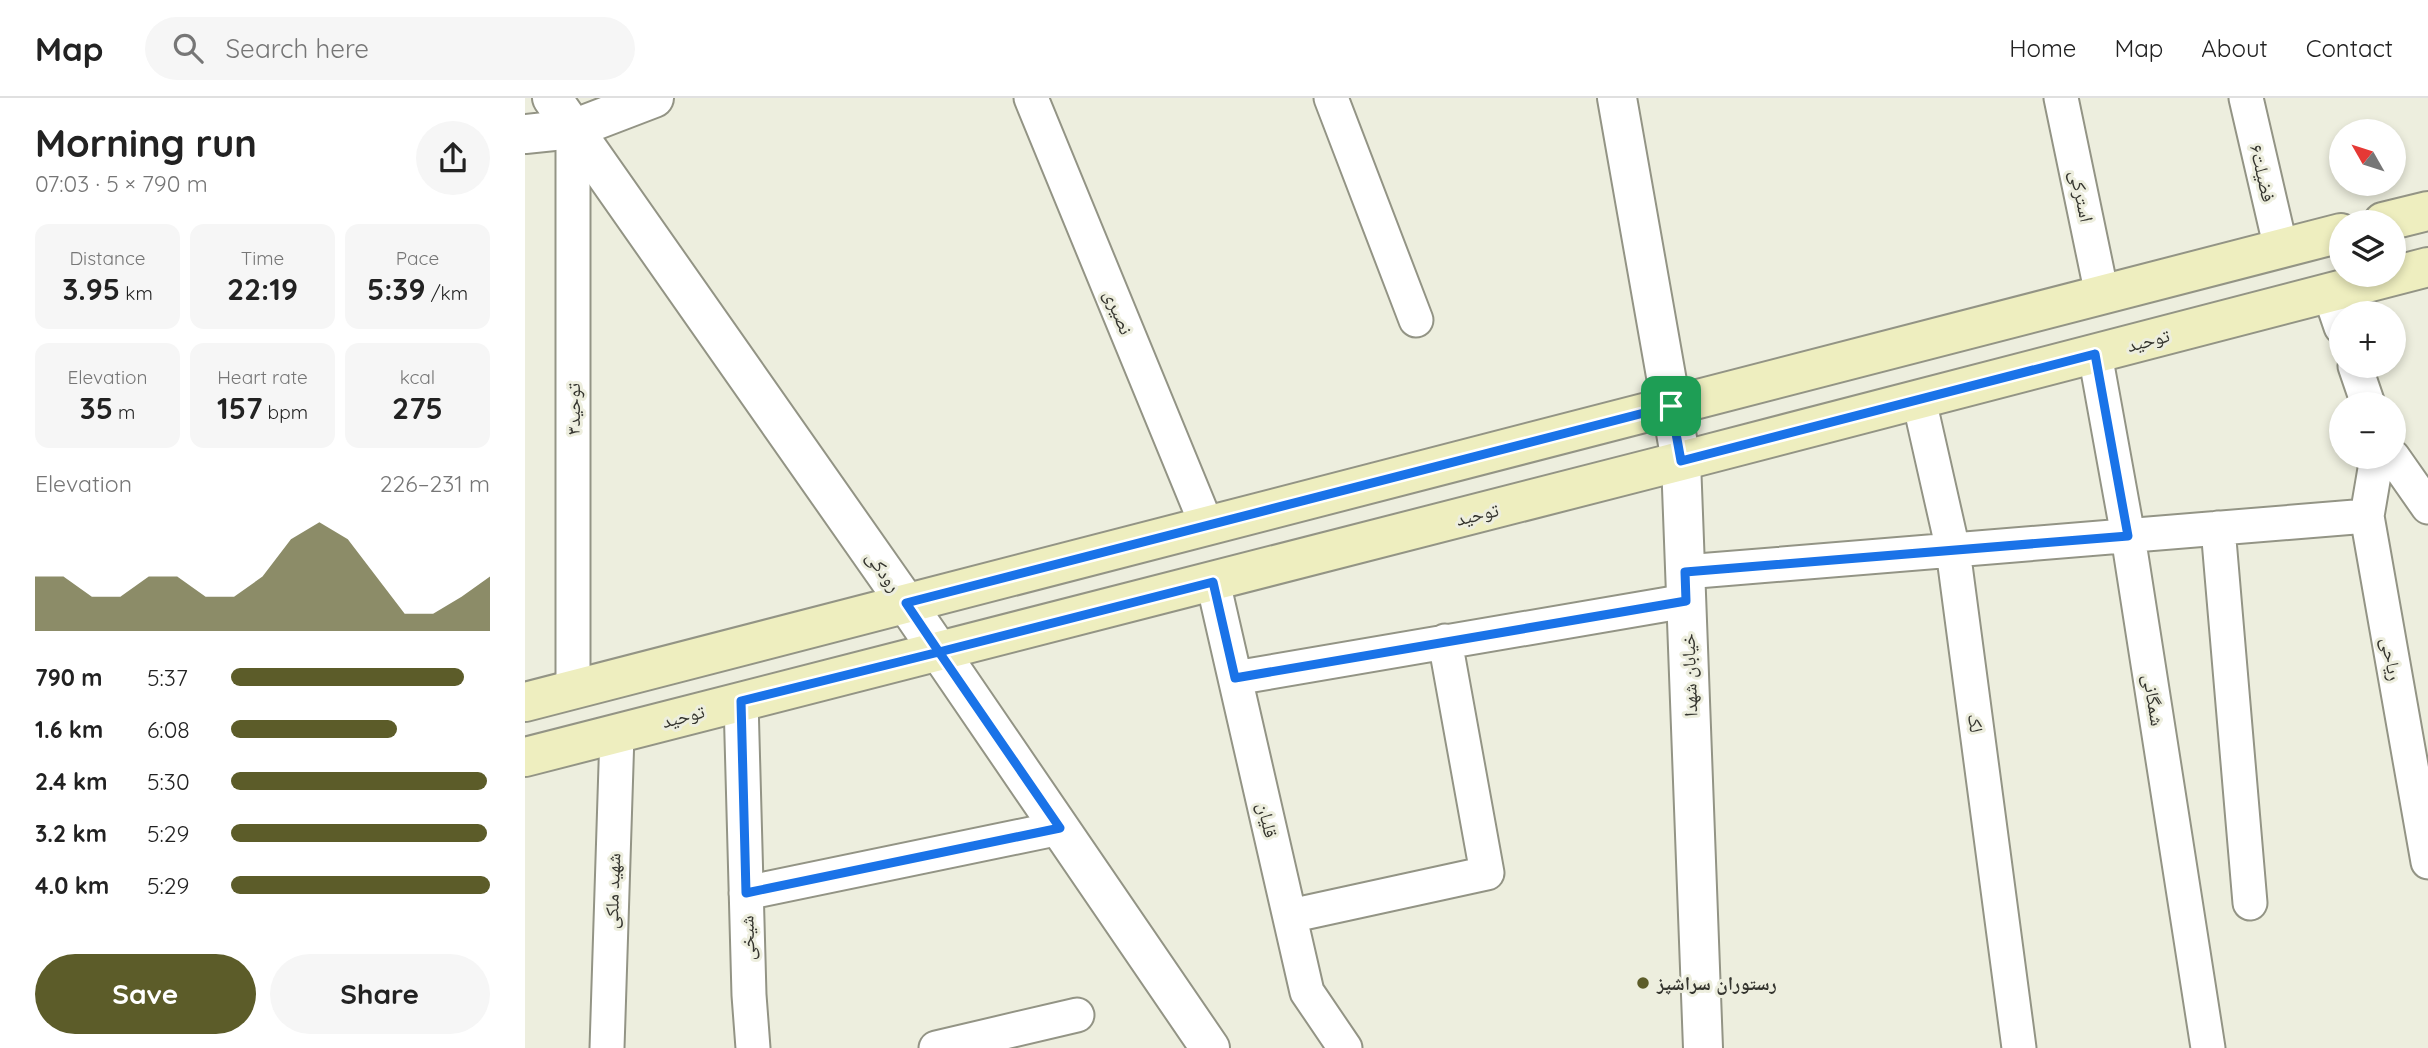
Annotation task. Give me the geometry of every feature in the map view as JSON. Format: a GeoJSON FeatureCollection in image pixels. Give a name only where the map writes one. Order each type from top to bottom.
{"type":"FeatureCollection","features":[{"type":"Feature","properties":{"kind":"main road"},"geometry":{"type":"LineString","coordinates":[[2406,216],[2428,211]]}},
{"type":"Feature","properties":{"kind":"main road"},"geometry":{"type":"LineString","coordinates":[[525,702],[2329,236]]}},
{"type":"Feature","properties":{"kind":"main road","name":"توحید"},"geometry":{"type":"LineString","coordinates":[[2354,301],[2428,267]]}},
{"type":"Feature","properties":{"kind":"main road","name":"توحید"},"geometry":{"type":"LineString","coordinates":[[525,757],[2095,354],[2329,311]]}},
{"type":"Feature","properties":{"kind":"street","name":"رودکی"},"geometry":{"type":"LineString","coordinates":[[552,98],[906,603],[1210,1048]]}},
{"type":"Feature","properties":{"kind":"street"},"geometry":{"type":"LineString","coordinates":[[525,134],[573,129],[654,98]]}},
{"type":"Feature","properties":{"kind":"street","name":"نصیری"},"geometry":{"type":"LineString","coordinates":[[1031,98],[1207,526]]}},
{"type":"Feature","properties":{"kind":"street"},"geometry":{"type":"LineString","coordinates":[[1331,98],[1416,320]]}},
{"type":"Feature","properties":{"kind":"street","name":"خیابان شهدا"},"geometry":{"type":"LineString","coordinates":[[1618,98],[1681,461],[1703,1048]]}},
{"type":"Feature","properties":{"kind":"street","name":"استرکی"},"geometry":{"type":"LineString","coordinates":[[2061,98],[2102,295]]}},
{"type":"Feature","properties":{"kind":"street","name":"فضیلت۶"},"geometry":{"type":"LineString","coordinates":[[2246,98],[2281,249]]}},
{"type":"Feature","properties":{"kind":"street","name":"توحید۳"},"geometry":{"type":"LineString","coordinates":[[573,129],[573,690]]}},
{"type":"Feature","properties":{"kind":"street","name":"شمگانی"},"geometry":{"type":"LineString","coordinates":[[2095,354],[2128,536],[2208,1048]]}},
{"type":"Feature","properties":{"kind":"street","name":"لک"},"geometry":{"type":"LineString","coordinates":[[1919,400],[1952,550],[2019,1048]]}},
{"type":"Feature","properties":{"kind":"street","name":"ریاحی"},"geometry":{"type":"LineString","coordinates":[[2375,469],[2367,516],[2428,862]]}},
{"type":"Feature","properties":{"kind":"street"},"geometry":{"type":"LineString","coordinates":[[2401,469],[2428,508]]}},
{"type":"Feature","properties":{"kind":"street"},"geometry":{"type":"LineString","coordinates":[[1235,678],[1445,640],[1686,587],[1952,550],[2367,516]]}},
{"type":"Feature","properties":{"kind":"street"},"geometry":{"type":"LineString","coordinates":[[2218,528],[2250,903]]}},
{"type":"Feature","properties":{"kind":"street","name":"قلیان"},"geometry":{"type":"LineString","coordinates":[[1213,582],[1307,992],[1345,1048]]}},
{"type":"Feature","properties":{"kind":"street"},"geometry":{"type":"LineString","coordinates":[[1290,916],[1487,873],[1445,640]]}},
{"type":"Feature","properties":{"kind":"street","name":"شیخی"},"geometry":{"type":"LineString","coordinates":[[741,701],[748,995],[753,1048]]}},
{"type":"Feature","properties":{"kind":"street","name":"شهید ملکی"},"geometry":{"type":"LineString","coordinates":[[607,1048],[617,734]]}},
{"type":"Feature","properties":{"kind":"street"},"geometry":{"type":"LineString","coordinates":[[746,893],[1060,828]]}},
{"type":"Feature","properties":{"kind":"street"},"geometry":{"type":"LineString","coordinates":[[936,1048],[1077,1015]]}},
{"type":"Feature","properties":{"kind":"place","name":"رستوران سراشپز"},"geometry":{"type":"Point","coordinates":[1643,983]}},
{"type":"Feature","properties":{"kind":"route"},"geometry":{"type":"LineString","coordinates":[[1671,406],[906,603],[939,652],[741,701],[746,893],[1060,828],[939,652],[1213,582],[1235,678],[1445,640],[1686,601],[1685,572],[2128,536],[2095,354],[1681,461],[1671,406]]}}]}
